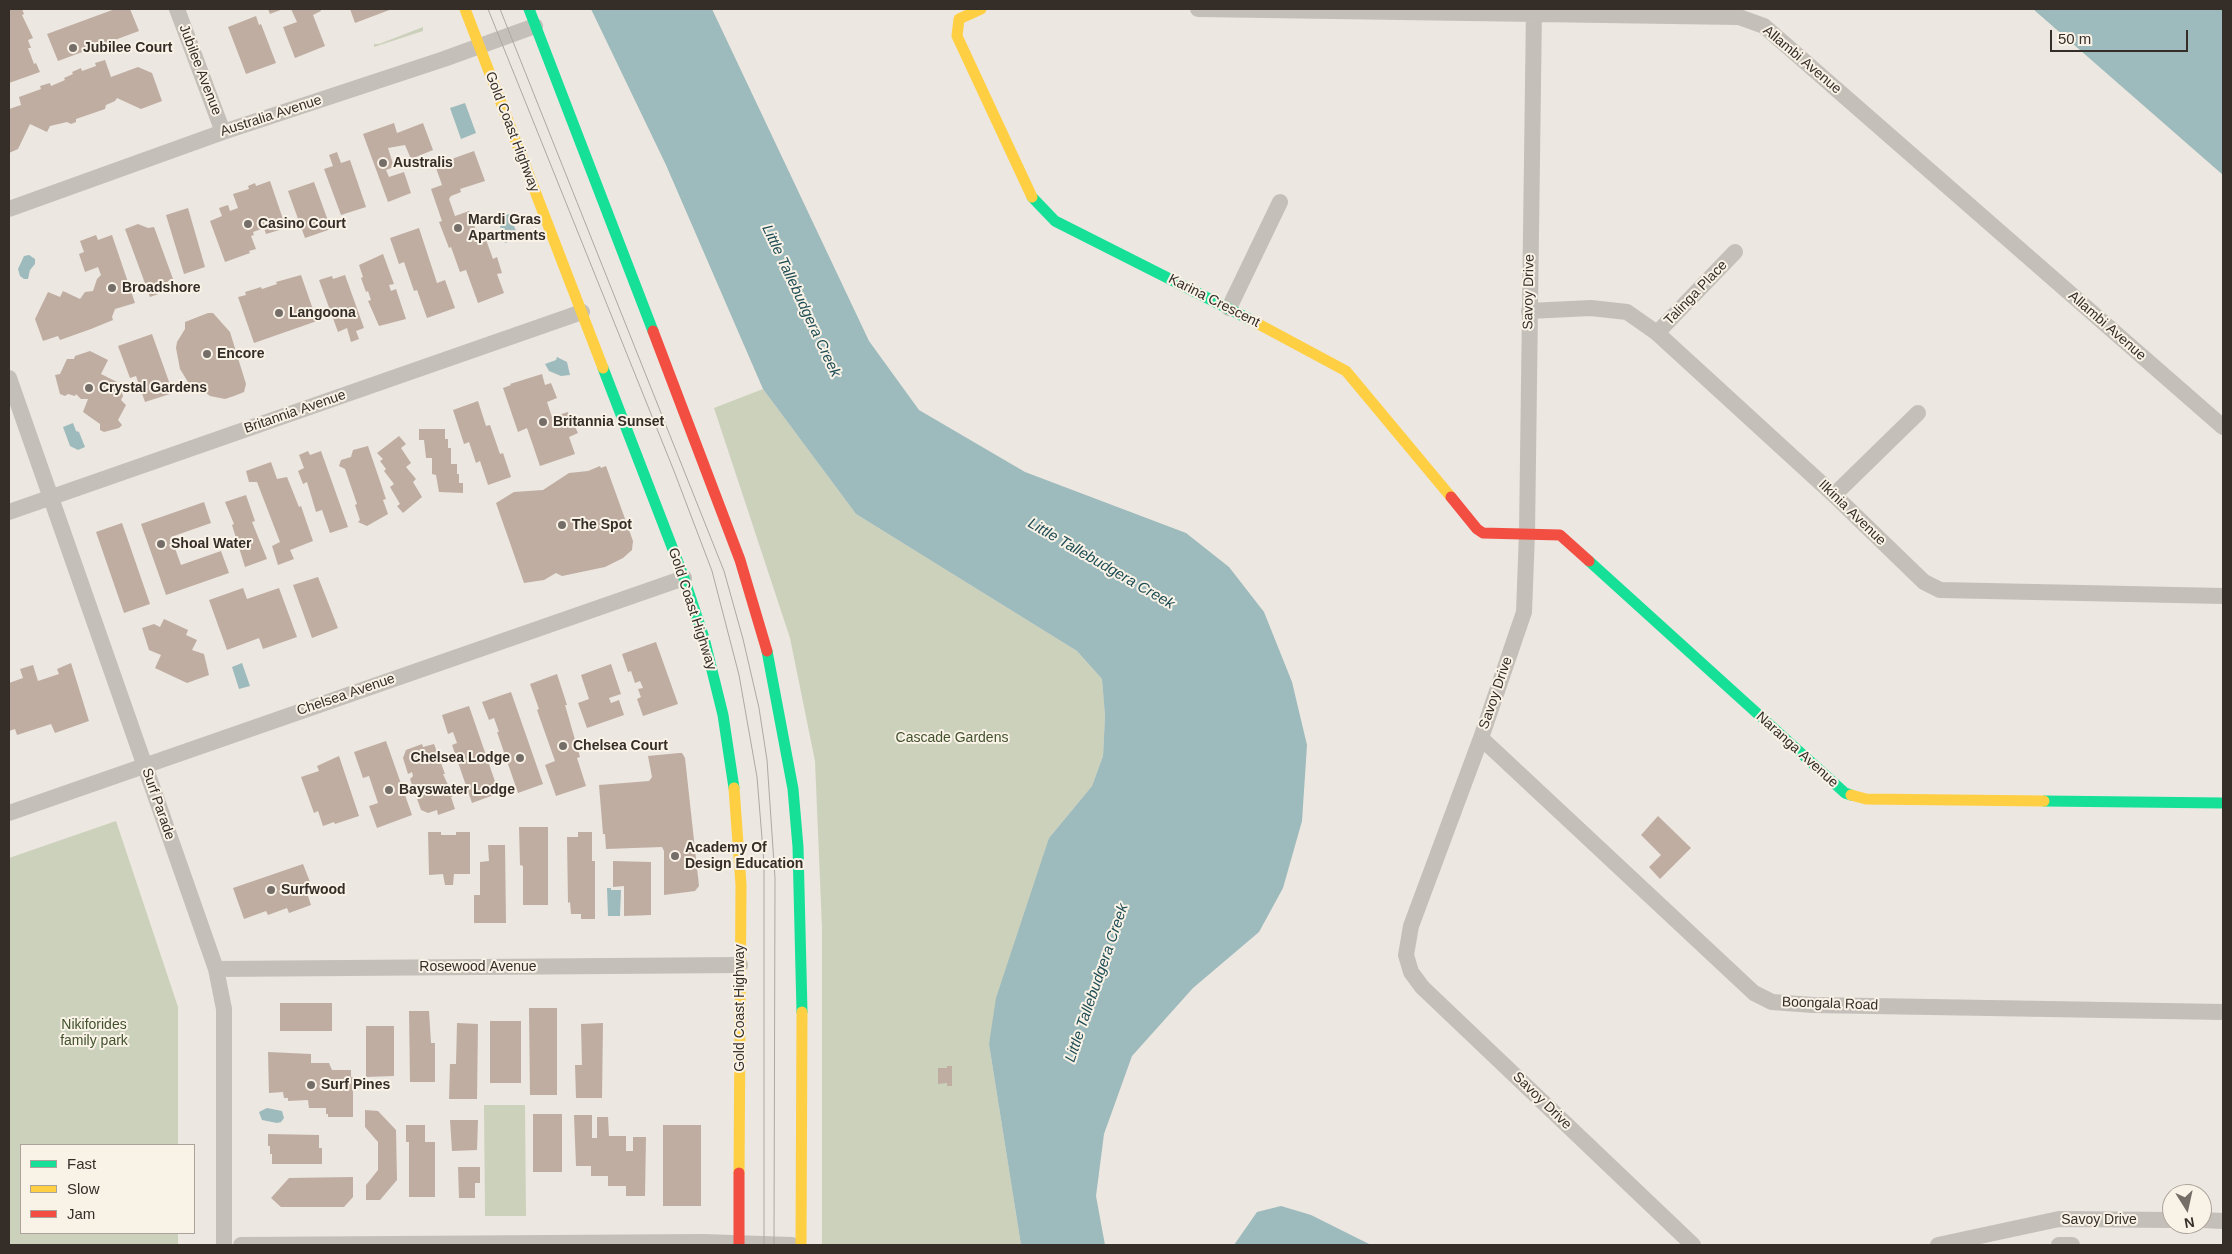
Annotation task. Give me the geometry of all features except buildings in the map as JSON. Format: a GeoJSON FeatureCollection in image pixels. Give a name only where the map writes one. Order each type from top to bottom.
{"type":"FeatureCollection","features":[{"type":"Feature","properties":{"kind":"main road","name":"Gold Coast Highway"},"geometry":{"type":"LineString","coordinates":[[464,9],[684,578],[714,674],[730,754],[739,836],[741,885],[739,1244]]}},
{"type":"Feature","properties":{"kind":"main road"},"geometry":{"type":"LineString","coordinates":[[529,9],[721,508],[740,560],[765,641],[793,789],[798,847],[802,965],[801,1245]]}},
{"type":"Feature","properties":{"kind":"main road","name":"Karina Crescent"},"geometry":{"type":"LineString","coordinates":[[981,9],[959,20],[957,36],[1031,196],[1056,221],[1229,308],[1346,371],[1477,529],[1483,532],[1527,534]]}},
{"type":"Feature","properties":{"kind":"main road","name":"Naranga Avenue"},"geometry":{"type":"LineString","coordinates":[[1527,534],[1560,535],[1844,793],[1866,799],[2223,803]]}},
{"type":"Feature","properties":{"kind":"street","name":"Jubilee Avenue"},"geometry":{"type":"LineString","coordinates":[[177,9],[223,132]]}},
{"type":"Feature","properties":{"kind":"street","name":"Allambi Avenue"},"geometry":{"type":"LineString","coordinates":[[1198,9],[1534,11],[1739,17],[1764,26],[2223,427]]}},
{"type":"Feature","properties":{"kind":"street","name":"Savoy Drive"},"geometry":{"type":"LineString","coordinates":[[1534,11],[1527,534],[1524,612],[1481,738],[1411,926],[1406,955],[1411,972],[1422,987],[1693,1245]]}},
{"type":"Feature","properties":{"kind":"street","name":"Australia Avenue"},"geometry":{"type":"LineString","coordinates":[[9,209],[223,132],[535,26]]}},
{"type":"Feature","properties":{"kind":"street"},"geometry":{"type":"LineString","coordinates":[[1229,308],[1280,202]]}},
{"type":"Feature","properties":{"kind":"street","name":"Talinga Place"},"geometry":{"type":"LineString","coordinates":[[1657,333],[1736,252]]}},
{"type":"Feature","properties":{"kind":"street","name":"Ilkinia Avenue"},"geometry":{"type":"LineString","coordinates":[[1529,311],[1591,308],[1627,312],[1657,333],[1834,496],[1924,582],[1940,590],[2223,596]]}},
{"type":"Feature","properties":{"kind":"street","name":"Britannia Avenue"},"geometry":{"type":"LineString","coordinates":[[9,512],[582,312]]}},
{"type":"Feature","properties":{"kind":"street","name":"Surf Parade"},"geometry":{"type":"LineString","coordinates":[[9,378],[216,969],[224,1009],[224,1245]]}},
{"type":"Feature","properties":{"kind":"street"},"geometry":{"type":"LineString","coordinates":[[1834,496],[1918,413]]}},
{"type":"Feature","properties":{"kind":"street","name":"Chelsea Avenue"},"geometry":{"type":"LineString","coordinates":[[9,813],[684,578]]}},
{"type":"Feature","properties":{"kind":"street","name":"Boongala Road"},"geometry":{"type":"LineString","coordinates":[[1481,738],[1754,993],[1772,1002],[1812,1005],[2223,1012]]}},
{"type":"Feature","properties":{"kind":"street","name":"Rosewood Avenue"},"geometry":{"type":"LineString","coordinates":[[216,969],[740,965]]}},
{"type":"Feature","properties":{"kind":"street","name":"Savoy Drive"},"geometry":{"type":"LineString","coordinates":[[1938,1245],[2059,1219],[2162,1220]]}},
{"type":"Feature","properties":{"kind":"street"},"geometry":{"type":"LineString","coordinates":[[224,1245],[230,1245]]}},
{"type":"Feature","properties":{"kind":"street"},"geometry":{"type":"LineString","coordinates":[[241,1245],[792,1245]]}},
{"type":"Feature","properties":{"kind":"street","name":"Savoy Drive"},"geometry":{"type":"LineString","coordinates":[[2058,1245],[2072,1245]]}},
{"type":"Feature","properties":{"kind":"green space"},"geometry":{"type":"Polygon","coordinates":[[[423,27],[423,31],[374,47],[374,44],[379,44],[423,27]]]}},
{"type":"Feature","properties":{"kind":"green space","name":"Cascade Gardens"},"geometry":{"type":"Polygon","coordinates":[[[763,389],[856,514],[1077,651],[1102,679],[1105,716],[1103,756],[1092,786],[1049,838],[989,1044],[1021,1245],[822,1245],[822,928],[815,761],[790,638],[714,408],[763,389]]]}},
{"type":"Feature","properties":{"kind":"green space","name":"Nikiforides family park"},"geometry":{"type":"Polygon","coordinates":[[[116,821],[178,1007],[178,1144],[20,1144],[20,1234],[178,1234],[178,1245],[9,1245],[9,858],[116,821]]]}},
{"type":"Feature","properties":{"kind":"green space"},"geometry":{"type":"Polygon","coordinates":[[[484,1105],[525,1105],[526,1216],[485,1216],[484,1105]]]}},
{"type":"Feature","properties":{"kind":"water","name":"Little Tallebudgera Creek"},"geometry":{"type":"Polygon","coordinates":[[[591,9],[712,9],[869,341],[919,410],[1025,472],[1186,533],[1229,567],[1264,612],[1292,682],[1307,745],[1302,821],[1283,888],[1259,932],[1193,988],[1132,1056],[1104,1134],[1096,1196],[1105,1245],[1021,1245],[989,1044],[996,998],[1049,838],[1092,786],[1103,756],[1105,716],[1102,679],[1077,651],[856,514],[763,389],[666,165],[591,9]]]}},
{"type":"Feature","properties":{"kind":"water"},"geometry":{"type":"Polygon","coordinates":[[[2033,9],[2223,9],[2223,175],[2033,9]]]}},
{"type":"Feature","properties":{"kind":"water"},"geometry":{"type":"Polygon","coordinates":[[[465,103],[476,133],[461,139],[450,108],[465,103]]]}},
{"type":"Feature","properties":{"kind":"water"},"geometry":{"type":"Polygon","coordinates":[[[509,214],[519,238],[505,243],[498,219],[509,214]]]}},
{"type":"Feature","properties":{"kind":"water"},"geometry":{"type":"Polygon","coordinates":[[[29,255],[35,259],[35,264],[30,270],[28,279],[24,279],[20,276],[18,269],[24,256],[29,255]]]}},
{"type":"Feature","properties":{"kind":"water"},"geometry":{"type":"Polygon","coordinates":[[[557,357],[567,362],[570,375],[561,376],[549,371],[545,364],[556,360],[557,357]]]}},
{"type":"Feature","properties":{"kind":"water"},"geometry":{"type":"Polygon","coordinates":[[[73,423],[85,447],[78,450],[70,446],[63,427],[73,423]]]}},
{"type":"Feature","properties":{"kind":"water"},"geometry":{"type":"Polygon","coordinates":[[[242,663],[250,686],[239,689],[232,667],[242,663]]]}},
{"type":"Feature","properties":{"kind":"water"},"geometry":{"type":"Polygon","coordinates":[[[607,888],[621,890],[620,916],[608,916],[607,888]]]}},
{"type":"Feature","properties":{"kind":"water"},"geometry":{"type":"Polygon","coordinates":[[[267,1108],[282,1111],[284,1118],[281,1122],[262,1120],[259,1112],[267,1108]]]}},
{"type":"Feature","properties":{"kind":"water"},"geometry":{"type":"Polygon","coordinates":[[[1281,1206],[1311,1215],[1371,1245],[1234,1245],[1257,1212],[1281,1206]]]}},
{"type":"Feature","properties":{"kind":"tram line"},"geometry":{"type":"LineString","coordinates":[[488,9],[674,471],[712,571],[739,675],[757,777],[764,863],[764,1245]]}},
{"type":"Feature","properties":{"kind":"tram line"},"geometry":{"type":"LineString","coordinates":[[500,9],[724,571],[743,639],[759,708],[767,760],[775,878],[774,1245]]}},
{"type":"Feature","properties":{"kind":"traffic: fast"},"geometry":{"type":"LineString","coordinates":[[529,9],[653,331]]}},
{"type":"Feature","properties":{"kind":"traffic: fast"},"geometry":{"type":"LineString","coordinates":[[1032,197],[1055,221],[1251,320]]}},
{"type":"Feature","properties":{"kind":"traffic: fast"},"geometry":{"type":"LineString","coordinates":[[603,368],[684,578],[704,638],[723,715],[734,788]]}},
{"type":"Feature","properties":{"kind":"traffic: fast"},"geometry":{"type":"LineString","coordinates":[[1589,561],[1845,793],[1851,795]]}},
{"type":"Feature","properties":{"kind":"traffic: fast"},"geometry":{"type":"LineString","coordinates":[[767,651],[793,789],[798,847],[802,1012]]}},
{"type":"Feature","properties":{"kind":"traffic: fast"},"geometry":{"type":"LineString","coordinates":[[2044,801],[2223,803]]}},
{"type":"Feature","properties":{"kind":"traffic: slow"},"geometry":{"type":"LineString","coordinates":[[465,9],[603,368]]}},
{"type":"Feature","properties":{"kind":"traffic: slow"},"geometry":{"type":"LineString","coordinates":[[981,9],[959,19],[957,36],[1032,197]]}},
{"type":"Feature","properties":{"kind":"traffic: slow"},"geometry":{"type":"LineString","coordinates":[[1251,320],[1346,371],[1451,497]]}},
{"type":"Feature","properties":{"kind":"traffic: slow"},"geometry":{"type":"LineString","coordinates":[[734,788],[741,885],[739,1173]]}},
{"type":"Feature","properties":{"kind":"traffic: slow"},"geometry":{"type":"LineString","coordinates":[[1851,795],[1866,799],[2044,801]]}},
{"type":"Feature","properties":{"kind":"traffic: slow"},"geometry":{"type":"LineString","coordinates":[[801,1245],[802,1012]]}},
{"type":"Feature","properties":{"kind":"traffic: jam"},"geometry":{"type":"LineString","coordinates":[[653,331],[740,560],[767,651]]}},
{"type":"Feature","properties":{"kind":"traffic: jam"},"geometry":{"type":"LineString","coordinates":[[1451,497],[1477,529],[1483,533],[1560,535],[1589,561]]}},
{"type":"Feature","properties":{"kind":"traffic: jam"},"geometry":{"type":"LineString","coordinates":[[739,1173],[739,1245]]}},
{"type":"Feature","properties":{"kind":"place","name":"Jubilee Court"},"geometry":{"type":"Point","coordinates":[73,48]}},
{"type":"Feature","properties":{"kind":"place","name":"Australis"},"geometry":{"type":"Point","coordinates":[383,163]}},
{"type":"Feature","properties":{"kind":"place","name":"Casino Court"},"geometry":{"type":"Point","coordinates":[248,224]}},
{"type":"Feature","properties":{"kind":"place","name":"Mardi Gras Apartments"},"geometry":{"type":"Point","coordinates":[458,228]}},
{"type":"Feature","properties":{"kind":"place","name":"Broadshore"},"geometry":{"type":"Point","coordinates":[112,288]}},
{"type":"Feature","properties":{"kind":"place","name":"Langoona"},"geometry":{"type":"Point","coordinates":[279,313]}},
{"type":"Feature","properties":{"kind":"place","name":"Encore"},"geometry":{"type":"Point","coordinates":[207,354]}},
{"type":"Feature","properties":{"kind":"place","name":"Crystal Gardens"},"geometry":{"type":"Point","coordinates":[89,388]}},
{"type":"Feature","properties":{"kind":"place","name":"Britannia Sunset"},"geometry":{"type":"Point","coordinates":[543,422]}},
{"type":"Feature","properties":{"kind":"place","name":"The Spot"},"geometry":{"type":"Point","coordinates":[562,525]}},
{"type":"Feature","properties":{"kind":"place","name":"Shoal Water"},"geometry":{"type":"Point","coordinates":[161,544]}},
{"type":"Feature","properties":{"kind":"place","name":"Chelsea Court"},"geometry":{"type":"Point","coordinates":[563,746]}},
{"type":"Feature","properties":{"kind":"place","name":"Chelsea Lodge"},"geometry":{"type":"Point","coordinates":[520,758]}},
{"type":"Feature","properties":{"kind":"place","name":"Bayswater Lodge"},"geometry":{"type":"Point","coordinates":[389,790]}},
{"type":"Feature","properties":{"kind":"place","name":"Academy Of Design Education"},"geometry":{"type":"Point","coordinates":[675,856]}},
{"type":"Feature","properties":{"kind":"place","name":"Surfwood"},"geometry":{"type":"Point","coordinates":[271,890]}},
{"type":"Feature","properties":{"kind":"place","name":"Surf Pines"},"geometry":{"type":"Point","coordinates":[311,1085]}}]}
